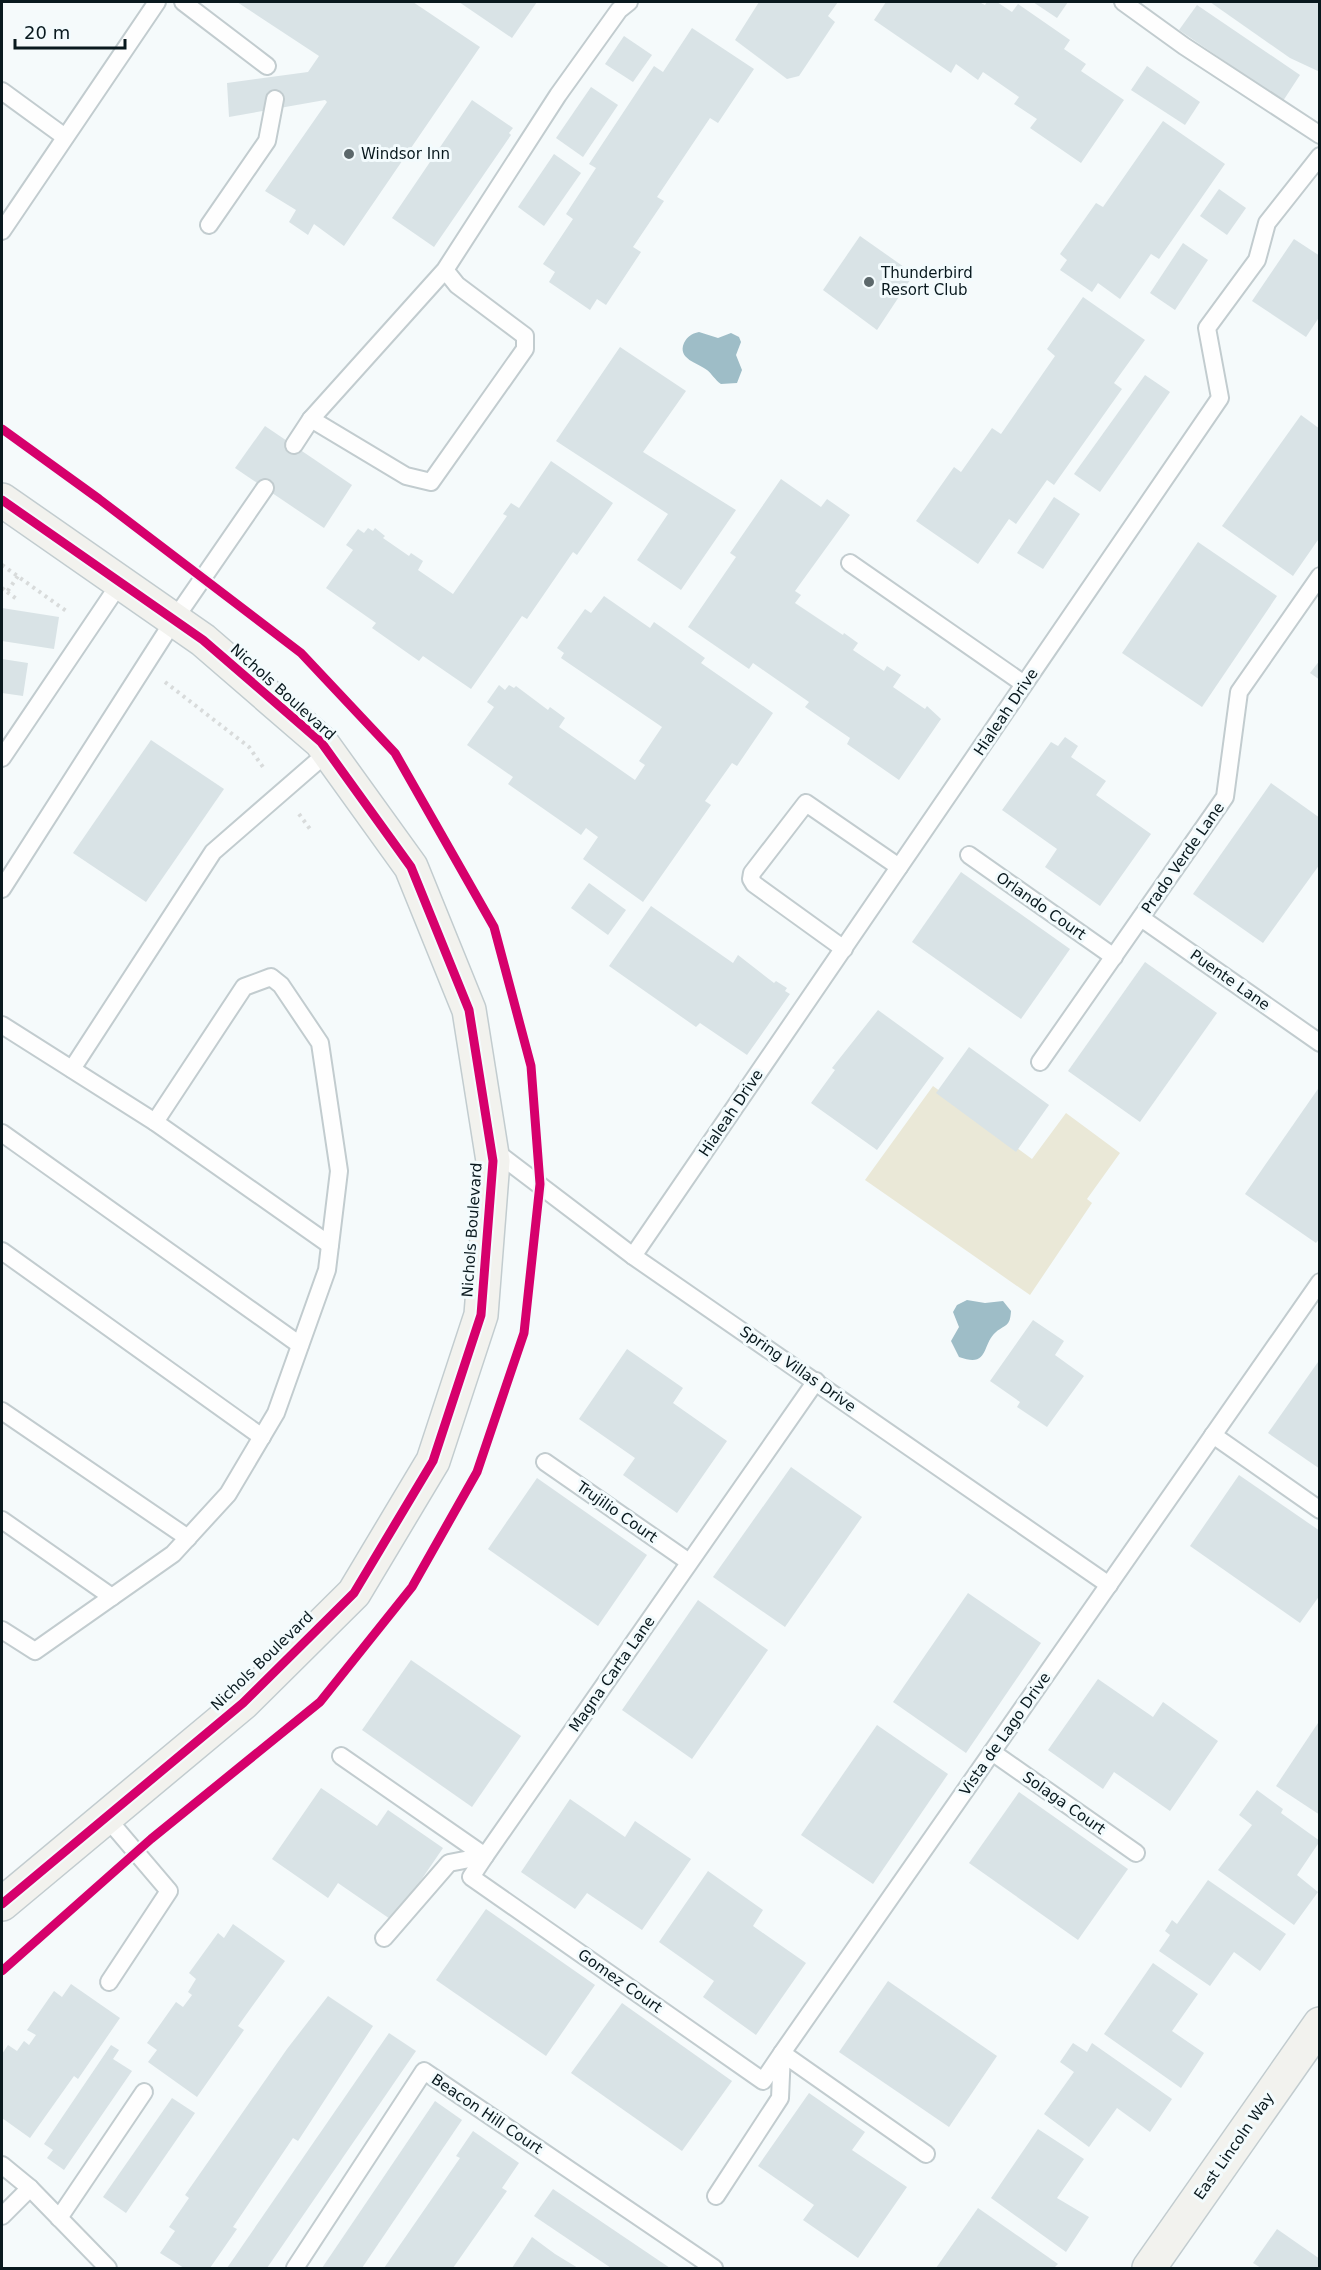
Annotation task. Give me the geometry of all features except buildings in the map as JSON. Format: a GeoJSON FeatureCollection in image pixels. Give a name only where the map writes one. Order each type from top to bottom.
{"type":"FeatureCollection","features":[{"type":"Feature","properties":{"kind":"street","name":"Nichols Boulevard"},"geometry":{"type":"LineString","coordinates":[[2,500],[203,640],[321,742],[411,867],[470,1010],[493,1161],[480,1315],[433,1461],[354,1593],[243,1703],[2,1904]]}},
{"type":"Feature","properties":{"kind":"street","name":"East Lincoln Way"},"geometry":{"type":"LineString","coordinates":[[1149,2268],[1320,2024]]}},
{"type":"Feature","properties":{"kind":"lane"},"geometry":{"type":"LineString","coordinates":[[2,231],[156,2]]}},
{"type":"Feature","properties":{"kind":"lane"},"geometry":{"type":"LineString","coordinates":[[183,2],[267,66]]}},
{"type":"Feature","properties":{"kind":"lane"},"geometry":{"type":"LineString","coordinates":[[294,445],[311,419],[445,270],[558,95],[619,10],[629,2]]}},
{"type":"Feature","properties":{"kind":"lane"},"geometry":{"type":"LineString","coordinates":[[1123,2],[1184,46],[1320,135]]}},
{"type":"Feature","properties":{"kind":"lane"},"geometry":{"type":"LineString","coordinates":[[2,91],[65,137]]}},
{"type":"Feature","properties":{"kind":"lane"},"geometry":{"type":"LineString","coordinates":[[209,225],[267,141],[275,99]]}},
{"type":"Feature","properties":{"kind":"lane","name":"Hialeah Drive"},"geometry":{"type":"LineString","coordinates":[[633,1256],[1220,398],[1207,328],[1257,260],[1267,223],[1320,156]]}},
{"type":"Feature","properties":{"kind":"lane"},"geometry":{"type":"LineString","coordinates":[[311,419],[406,476],[431,482],[525,349],[525,336],[457,285],[445,270]]}},
{"type":"Feature","properties":{"kind":"lane"},"geometry":{"type":"LineString","coordinates":[[2,889],[174,620],[265,488]]}},
{"type":"Feature","properties":{"kind":"lane"},"geometry":{"type":"LineString","coordinates":[[850,563],[1024,684]]}},
{"type":"Feature","properties":{"kind":"lane","name":"Prado Verde Lane"},"geometry":{"type":"LineString","coordinates":[[1040,1062],[1225,797],[1239,692],[1320,576]]}},
{"type":"Feature","properties":{"kind":"lane"},"geometry":{"type":"LineString","coordinates":[[2,758],[120,583]]}},
{"type":"Feature","properties":{"kind":"lane"},"geometry":{"type":"LineString","coordinates":[[72,1069],[213,852],[328,752]]}},
{"type":"Feature","properties":{"kind":"lane"},"geometry":{"type":"LineString","coordinates":[[844,949],[754,884],[751,879],[752,873],[806,803],[899,867]]}},
{"type":"Feature","properties":{"kind":"lane","name":"Orlando Court"},"geometry":{"type":"LineString","coordinates":[[969,855],[1114,957]]}},
{"type":"Feature","properties":{"kind":"lane","name":"Puente Lane"},"geometry":{"type":"LineString","coordinates":[[1141,918],[1320,1043]]}},
{"type":"Feature","properties":{"kind":"lane"},"geometry":{"type":"LineString","coordinates":[[2,1630],[35,1651],[173,1554],[228,1494],[276,1413],[327,1270],[339,1171],[320,1043],[281,985],[271,977],[244,987],[155,1122]]}},
{"type":"Feature","properties":{"kind":"lane"},"geometry":{"type":"LineString","coordinates":[[2,1025],[155,1122],[330,1245]]}},
{"type":"Feature","properties":{"kind":"lane"},"geometry":{"type":"LineString","coordinates":[[2,1133],[300,1346]]}},
{"type":"Feature","properties":{"kind":"lane","name":"Spring Villas Drive"},"geometry":{"type":"LineString","coordinates":[[491,1148],[633,1256],[1109,1585]]}},
{"type":"Feature","properties":{"kind":"lane"},"geometry":{"type":"LineString","coordinates":[[2,1251],[262,1437]]}},
{"type":"Feature","properties":{"kind":"lane","name":"Vista de Lago Drive"},"geometry":{"type":"LineString","coordinates":[[782,2053],[1320,1282]]}},
{"type":"Feature","properties":{"kind":"lane","name":"Magna Carta Lane"},"geometry":{"type":"LineString","coordinates":[[485,1856],[816,1381]]}},
{"type":"Feature","properties":{"kind":"lane"},"geometry":{"type":"LineString","coordinates":[[2,1411],[188,1538]]}},
{"type":"Feature","properties":{"kind":"lane"},"geometry":{"type":"LineString","coordinates":[[1213,1435],[1320,1510]]}},
{"type":"Feature","properties":{"kind":"lane","name":"Trujilio Court"},"geometry":{"type":"LineString","coordinates":[[545,1462],[689,1562]]}},
{"type":"Feature","properties":{"kind":"lane"},"geometry":{"type":"LineString","coordinates":[[2,1520],[112,1597]]}},
{"type":"Feature","properties":{"kind":"lane","name":"Solaga Court"},"geometry":{"type":"LineString","coordinates":[[992,1752],[1136,1853]]}},
{"type":"Feature","properties":{"kind":"lane"},"geometry":{"type":"LineString","coordinates":[[340,1756],[485,1856]]}},
{"type":"Feature","properties":{"kind":"lane"},"geometry":{"type":"LineString","coordinates":[[106,1817],[169,1891],[109,1982]]}},
{"type":"Feature","properties":{"kind":"lane"},"geometry":{"type":"LineString","coordinates":[[384,1938],[449,1863],[485,1856]]}},
{"type":"Feature","properties":{"kind":"lane","name":"Gomez Court"},"geometry":{"type":"LineString","coordinates":[[485,1856],[471,1877],[763,2080],[782,2053]]}},
{"type":"Feature","properties":{"kind":"lane"},"geometry":{"type":"LineString","coordinates":[[782,2053],[926,2154]]}},
{"type":"Feature","properties":{"kind":"lane"},"geometry":{"type":"LineString","coordinates":[[716,2196],[780,2098],[782,2053]]}},
{"type":"Feature","properties":{"kind":"lane","name":"Beacon Hill Court"},"geometry":{"type":"LineString","coordinates":[[295,2268],[424,2071],[714,2268]]}},
{"type":"Feature","properties":{"kind":"lane"},"geometry":{"type":"LineString","coordinates":[[59,2218],[144,2092]]}},
{"type":"Feature","properties":{"kind":"lane"},"geometry":{"type":"LineString","coordinates":[[2,2165],[30,2188],[108,2268]]}},
{"type":"Feature","properties":{"kind":"lane"},"geometry":{"type":"LineString","coordinates":[[2,2216],[30,2188]]}},
{"type":"Feature","properties":{"kind":"path"},"geometry":{"type":"LineString","coordinates":[[8,592],[18,576]]}},
{"type":"Feature","properties":{"kind":"path"},"geometry":{"type":"LineString","coordinates":[[2,588],[18,600]]}},
{"type":"Feature","properties":{"kind":"shaded area"},"geometry":{"type":"Polygon","coordinates":[[[933,1086],[1032,1159],[1066,1113],[1120,1153],[1087,1199],[1092,1203],[1030,1295],[865,1180],[933,1086]]]}},
{"type":"Feature","properties":{"kind":"water"},"geometry":{"type":"Polygon","coordinates":[[[699,332],[718,338],[731,333],[739,337],[741,342],[736,355],[742,370],[737,383],[721,384],[707,370],[683,353],[687,339],[699,332]]]}},
{"type":"Feature","properties":{"kind":"water"},"geometry":{"type":"Polygon","coordinates":[[[967,1300],[985,1303],[1003,1301],[1011,1311],[1008,1323],[991,1337],[984,1354],[976,1360],[959,1357],[951,1341],[959,1327],[953,1312],[957,1305],[967,1300]]]}},
{"type":"Feature","properties":{"kind":"cycle path"},"geometry":{"type":"LineString","coordinates":[[2,429],[99,499],[301,653],[395,753],[494,927],[531,1066],[540,1184],[524,1333],[477,1472],[412,1587],[320,1702],[151,1839],[2,1971]]}},
{"type":"Feature","properties":{"kind":"cycle path"},"geometry":{"type":"LineString","coordinates":[[2,500],[203,640],[321,742],[411,867],[469,1010],[493,1161],[481,1315],[433,1461],[354,1593],[243,1703],[2,1904]]}},
{"type":"Feature","properties":{"kind":"place","name":"Windsor Inn"},"geometry":{"type":"Point","coordinates":[349,154]}},
{"type":"Feature","properties":{"kind":"place","name":"Thunderbird Resort Club"},"geometry":{"type":"Point","coordinates":[869,282]}}]}
